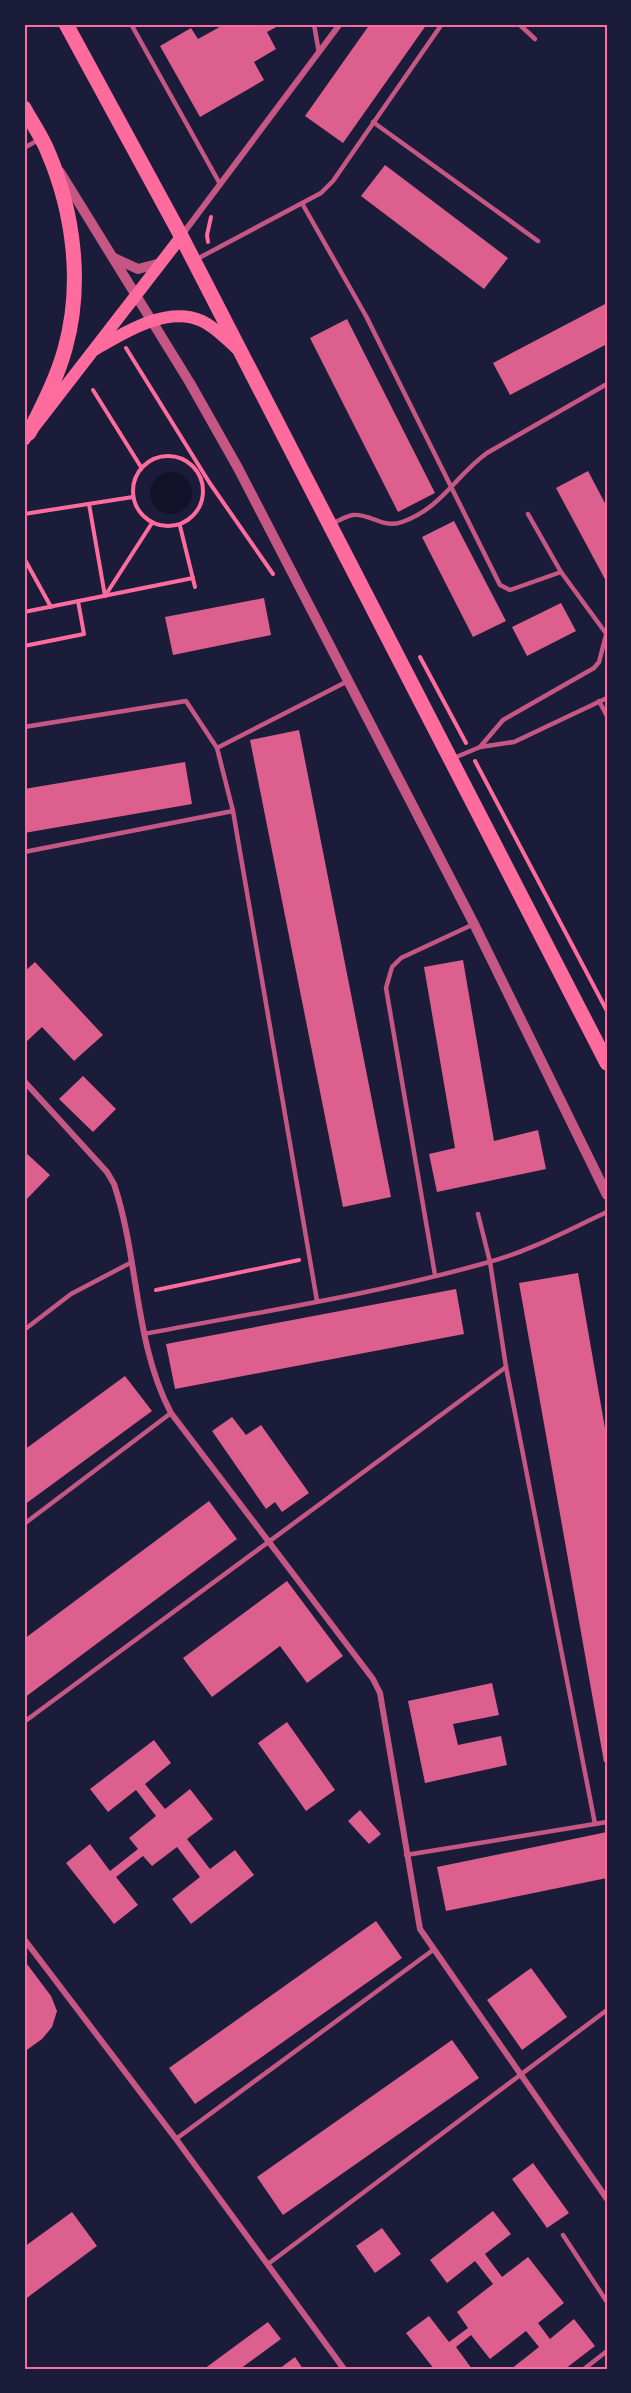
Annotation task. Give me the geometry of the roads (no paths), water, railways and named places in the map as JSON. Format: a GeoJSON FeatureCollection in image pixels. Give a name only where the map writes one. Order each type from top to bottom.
{"type":"FeatureCollection","features":[{"type":"Feature","properties":{"kind":"main road"},"geometry":{"type":"LineString","coordinates":[[66,24],[181,237],[607,1063]]}},
{"type":"Feature","properties":{"kind":"main road"},"geometry":{"type":"LineString","coordinates":[[24,108],[44,145],[70,225],[74,261],[66,348],[54,381],[27,436]]}},
{"type":"Feature","properties":{"kind":"main road"},"geometry":{"type":"LineString","coordinates":[[27,436],[181,237]]}},
{"type":"Feature","properties":{"kind":"main road"},"geometry":{"type":"LineString","coordinates":[[90,352],[151,322],[166,318],[193,318],[215,328],[241,353]]}},
{"type":"Feature","properties":{"kind":"street"},"geometry":{"type":"LineString","coordinates":[[181,237],[340,24]]}},
{"type":"Feature","properties":{"kind":"street"},"geometry":{"type":"LineString","coordinates":[[44,145],[190,383],[238,468],[474,924],[607,1195]]}},
{"type":"Feature","properties":{"kind":"street"},"geometry":{"type":"LineString","coordinates":[[109,254],[133,268],[149,267],[161,263]]}},
{"type":"Feature","properties":{"kind":"street"},"geometry":{"type":"LineString","coordinates":[[24,1081],[107,1172],[114,1184],[132,1262],[144,1334],[162,1397],[171,1413],[373,1680],[380,1693],[415,1914],[420,1929],[607,2199]]}},
{"type":"Feature","properties":{"kind":"street"},"geometry":{"type":"LineString","coordinates":[[24,1939],[176,2139],[344,2369]]}},
{"type":"Feature","properties":{"kind":"lane"},"geometry":{"type":"LineString","coordinates":[[131,24],[220,184]]}},
{"type":"Feature","properties":{"kind":"lane"},"geometry":{"type":"LineString","coordinates":[[314,24],[319,53]]}},
{"type":"Feature","properties":{"kind":"lane"},"geometry":{"type":"LineString","coordinates":[[193,261],[303,205],[321,193],[333,181],[442,24]]}},
{"type":"Feature","properties":{"kind":"lane"},"geometry":{"type":"LineString","coordinates":[[519,24],[535,39]]}},
{"type":"Feature","properties":{"kind":"lane"},"geometry":{"type":"LineString","coordinates":[[373,122],[538,241]]}},
{"type":"Feature","properties":{"kind":"lane"},"geometry":{"type":"LineString","coordinates":[[24,148],[44,145]]}},
{"type":"Feature","properties":{"kind":"lane"},"geometry":{"type":"LineString","coordinates":[[303,205],[366,316],[500,585],[510,590],[561,572]]}},
{"type":"Feature","properties":{"kind":"lane"},"geometry":{"type":"LineString","coordinates":[[329,525],[352,515],[388,525],[402,522],[445,497],[476,461],[487,453],[607,384]]}},
{"type":"Feature","properties":{"kind":"lane"},"geometry":{"type":"LineString","coordinates":[[480,747],[503,720],[594,668],[599,663],[606,632],[561,572],[528,514]]}},
{"type":"Feature","properties":{"kind":"lane"},"geometry":{"type":"LineString","coordinates":[[217,748],[348,681]]}},
{"type":"Feature","properties":{"kind":"lane"},"geometry":{"type":"LineString","coordinates":[[452,759],[480,747],[514,742],[607,698]]}},
{"type":"Feature","properties":{"kind":"lane"},"geometry":{"type":"LineString","coordinates":[[24,727],[186,701],[217,748],[233,811],[317,1301]]}},
{"type":"Feature","properties":{"kind":"lane"},"geometry":{"type":"LineString","coordinates":[[599,701],[607,716]]}},
{"type":"Feature","properties":{"kind":"lane"},"geometry":{"type":"LineString","coordinates":[[24,852],[233,811]]}},
{"type":"Feature","properties":{"kind":"lane"},"geometry":{"type":"LineString","coordinates":[[435,1275],[386,988],[392,967],[401,958],[474,924]]}},
{"type":"Feature","properties":{"kind":"lane"},"geometry":{"type":"LineString","coordinates":[[144,1334],[317,1301],[490,1262],[523,1251],[607,1212]]}},
{"type":"Feature","properties":{"kind":"lane"},"geometry":{"type":"LineString","coordinates":[[478,1214],[490,1262],[506,1367],[595,1824]]}},
{"type":"Feature","properties":{"kind":"lane"},"geometry":{"type":"LineString","coordinates":[[24,1330],[70,1294],[132,1262]]}},
{"type":"Feature","properties":{"kind":"lane"},"geometry":{"type":"LineString","coordinates":[[24,1722],[506,1367]]}},
{"type":"Feature","properties":{"kind":"lane"},"geometry":{"type":"LineString","coordinates":[[24,1524],[171,1413]]}},
{"type":"Feature","properties":{"kind":"lane"},"geometry":{"type":"LineString","coordinates":[[406,1855],[607,1822]]}},
{"type":"Feature","properties":{"kind":"lane"},"geometry":{"type":"LineString","coordinates":[[176,2139],[433,1950]]}},
{"type":"Feature","properties":{"kind":"lane"},"geometry":{"type":"LineString","coordinates":[[268,2265],[607,2010]]}},
{"type":"Feature","properties":{"kind":"lane"},"geometry":{"type":"LineString","coordinates":[[563,2235],[607,2302]]}},
{"type":"Feature","properties":{"kind":"lane"},"geometry":{"type":"LineString","coordinates":[[584,2369],[607,2351]]}}]}
